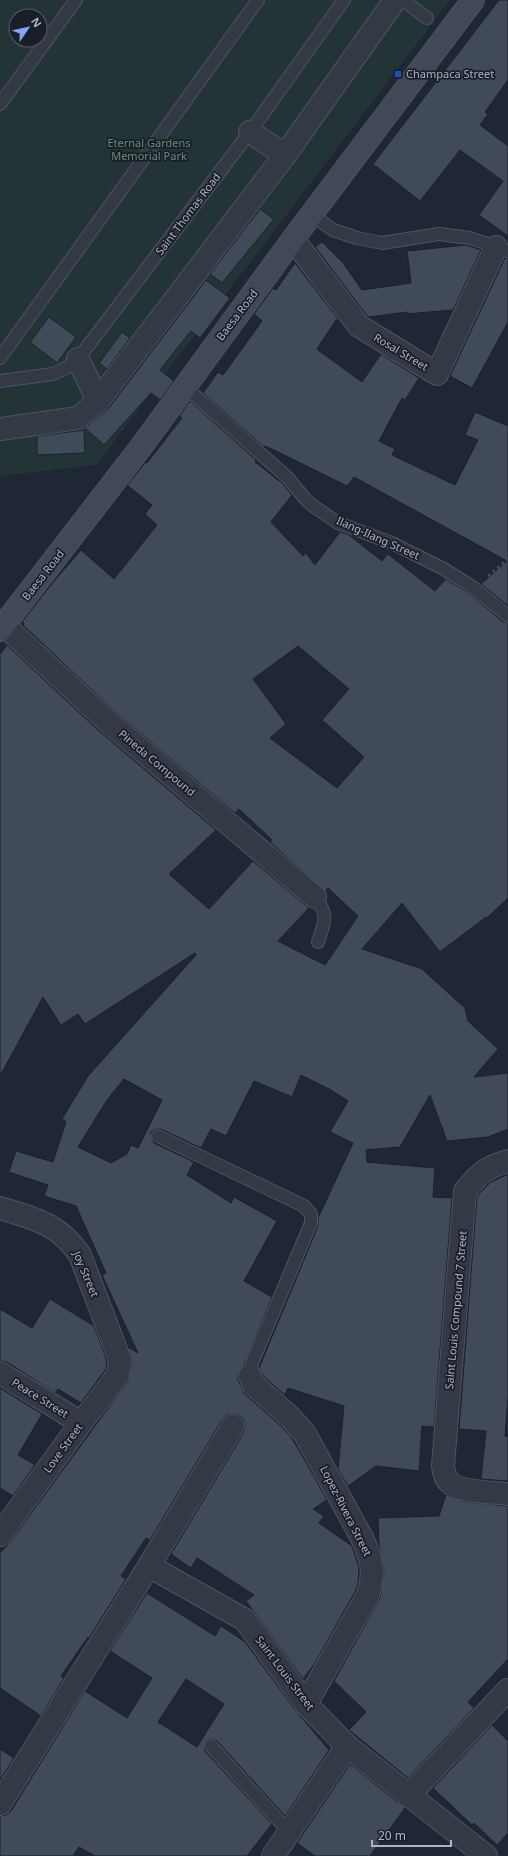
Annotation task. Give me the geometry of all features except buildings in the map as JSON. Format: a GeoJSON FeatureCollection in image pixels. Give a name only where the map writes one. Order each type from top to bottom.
{"type":"FeatureCollection","features":[{"type":"Feature","properties":{"kind":"main road","name":"Baesa Road"},"geometry":{"type":"LineString","coordinates":[[2,628],[141,447],[184,386],[293,239],[473,0]]}},
{"type":"Feature","properties":{"kind":"street"},"geometry":{"type":"LineString","coordinates":[[0,429],[78,418],[98,400],[285,155],[395,0]]}},
{"type":"Feature","properties":{"kind":"street"},"geometry":{"type":"LineString","coordinates":[[250,132],[285,155]]}},
{"type":"Feature","properties":{"kind":"street","name":"Rosal Street"},"geometry":{"type":"LineString","coordinates":[[293,239],[359,326],[437,374],[502,249]]}},
{"type":"Feature","properties":{"kind":"street"},"geometry":{"type":"LineString","coordinates":[[78,359],[98,400]]}},
{"type":"Feature","properties":{"kind":"street","name":"Pineda Compound"},"geometry":{"type":"LineString","coordinates":[[2,628],[106,720],[315,897]]}},
{"type":"Feature","properties":{"kind":"street","name":"Saint Louis Compound 7 Street"},"geometry":{"type":"LineString","coordinates":[[508,1161],[492,1166],[476,1178],[466,1191],[443,1466],[448,1481],[455,1486],[464,1489],[508,1494]]}},
{"type":"Feature","properties":{"kind":"street","name":"Joy Street"},"geometry":{"type":"LineString","coordinates":[[0,1208],[41,1221],[58,1230],[70,1241],[80,1255],[120,1360]]}},
{"type":"Feature","properties":{"kind":"street","name":"Love Street"},"geometry":{"type":"LineString","coordinates":[[4,1522],[118,1374],[120,1360]]}},
{"type":"Feature","properties":{"kind":"street","name":"Peace Street"},"geometry":{"type":"LineString","coordinates":[[0,1373],[81,1423]]}},
{"type":"Feature","properties":{"kind":"street","name":"Lopez-Rivera Street"},"geometry":{"type":"LineString","coordinates":[[250,1376],[253,1384],[290,1417],[305,1434],[318,1455],[362,1538],[373,1567],[372,1580],[368,1595],[306,1704]]}},
{"type":"Feature","properties":{"kind":"street"},"geometry":{"type":"LineString","coordinates":[[0,1804],[149,1566],[233,1426]]}},
{"type":"Feature","properties":{"kind":"street","name":"Saint Louis Street"},"geometry":{"type":"LineString","coordinates":[[149,1566],[245,1620],[306,1704],[347,1746],[408,1796],[486,1856]]}},
{"type":"Feature","properties":{"kind":"street"},"geometry":{"type":"LineString","coordinates":[[408,1796],[508,1690]]}},
{"type":"Feature","properties":{"kind":"street"},"geometry":{"type":"LineString","coordinates":[[274,1856],[347,1746]]}},
{"type":"Feature","properties":{"kind":"lane"},"geometry":{"type":"LineString","coordinates":[[0,104],[4,92],[76,0]]}},
{"type":"Feature","properties":{"kind":"lane"},"geometry":{"type":"LineString","coordinates":[[0,358],[258,0]]}},
{"type":"Feature","properties":{"kind":"lane","name":"Saint Thomas Road"},"geometry":{"type":"LineString","coordinates":[[0,381],[53,374],[66,368],[78,359],[250,132],[344,0]]}},
{"type":"Feature","properties":{"kind":"lane"},"geometry":{"type":"LineString","coordinates":[[403,0],[427,18]]}},
{"type":"Feature","properties":{"kind":"lane"},"geometry":{"type":"LineString","coordinates":[[312,215],[333,230],[357,238],[382,243],[440,234],[470,238],[502,249]]}},
{"type":"Feature","properties":{"kind":"lane","name":"Ilang-Ilang Street"},"geometry":{"type":"LineString","coordinates":[[184,386],[287,477],[307,501],[316,508],[338,523],[392,543],[444,568],[474,588],[508,616]]}},
{"type":"Feature","properties":{"kind":"lane"},"geometry":{"type":"LineString","coordinates":[[315,897],[323,906],[326,918],[318,942]]}},
{"type":"Feature","properties":{"kind":"lane"},"geometry":{"type":"LineString","coordinates":[[158,1136],[304,1206],[311,1214],[311,1223],[252,1363],[250,1376]]}},
{"type":"Feature","properties":{"kind":"lane"},"geometry":{"type":"LineString","coordinates":[[211,1746],[290,1833]]}},
{"type":"Feature","properties":{"kind":"path"},"geometry":{"type":"LineString","coordinates":[[474,588],[508,560]]}},
{"type":"Feature","properties":{"kind":"green space","name":"Eternal Gardens Memorial Park"},"geometry":{"type":"Polygon","coordinates":[[[0,0],[450,0],[96,465],[0,476],[0,0]]]}},
{"type":"Feature","properties":{"kind":"place","name":"Champaca Street"},"geometry":{"type":"Point","coordinates":[398,74]}}]}
